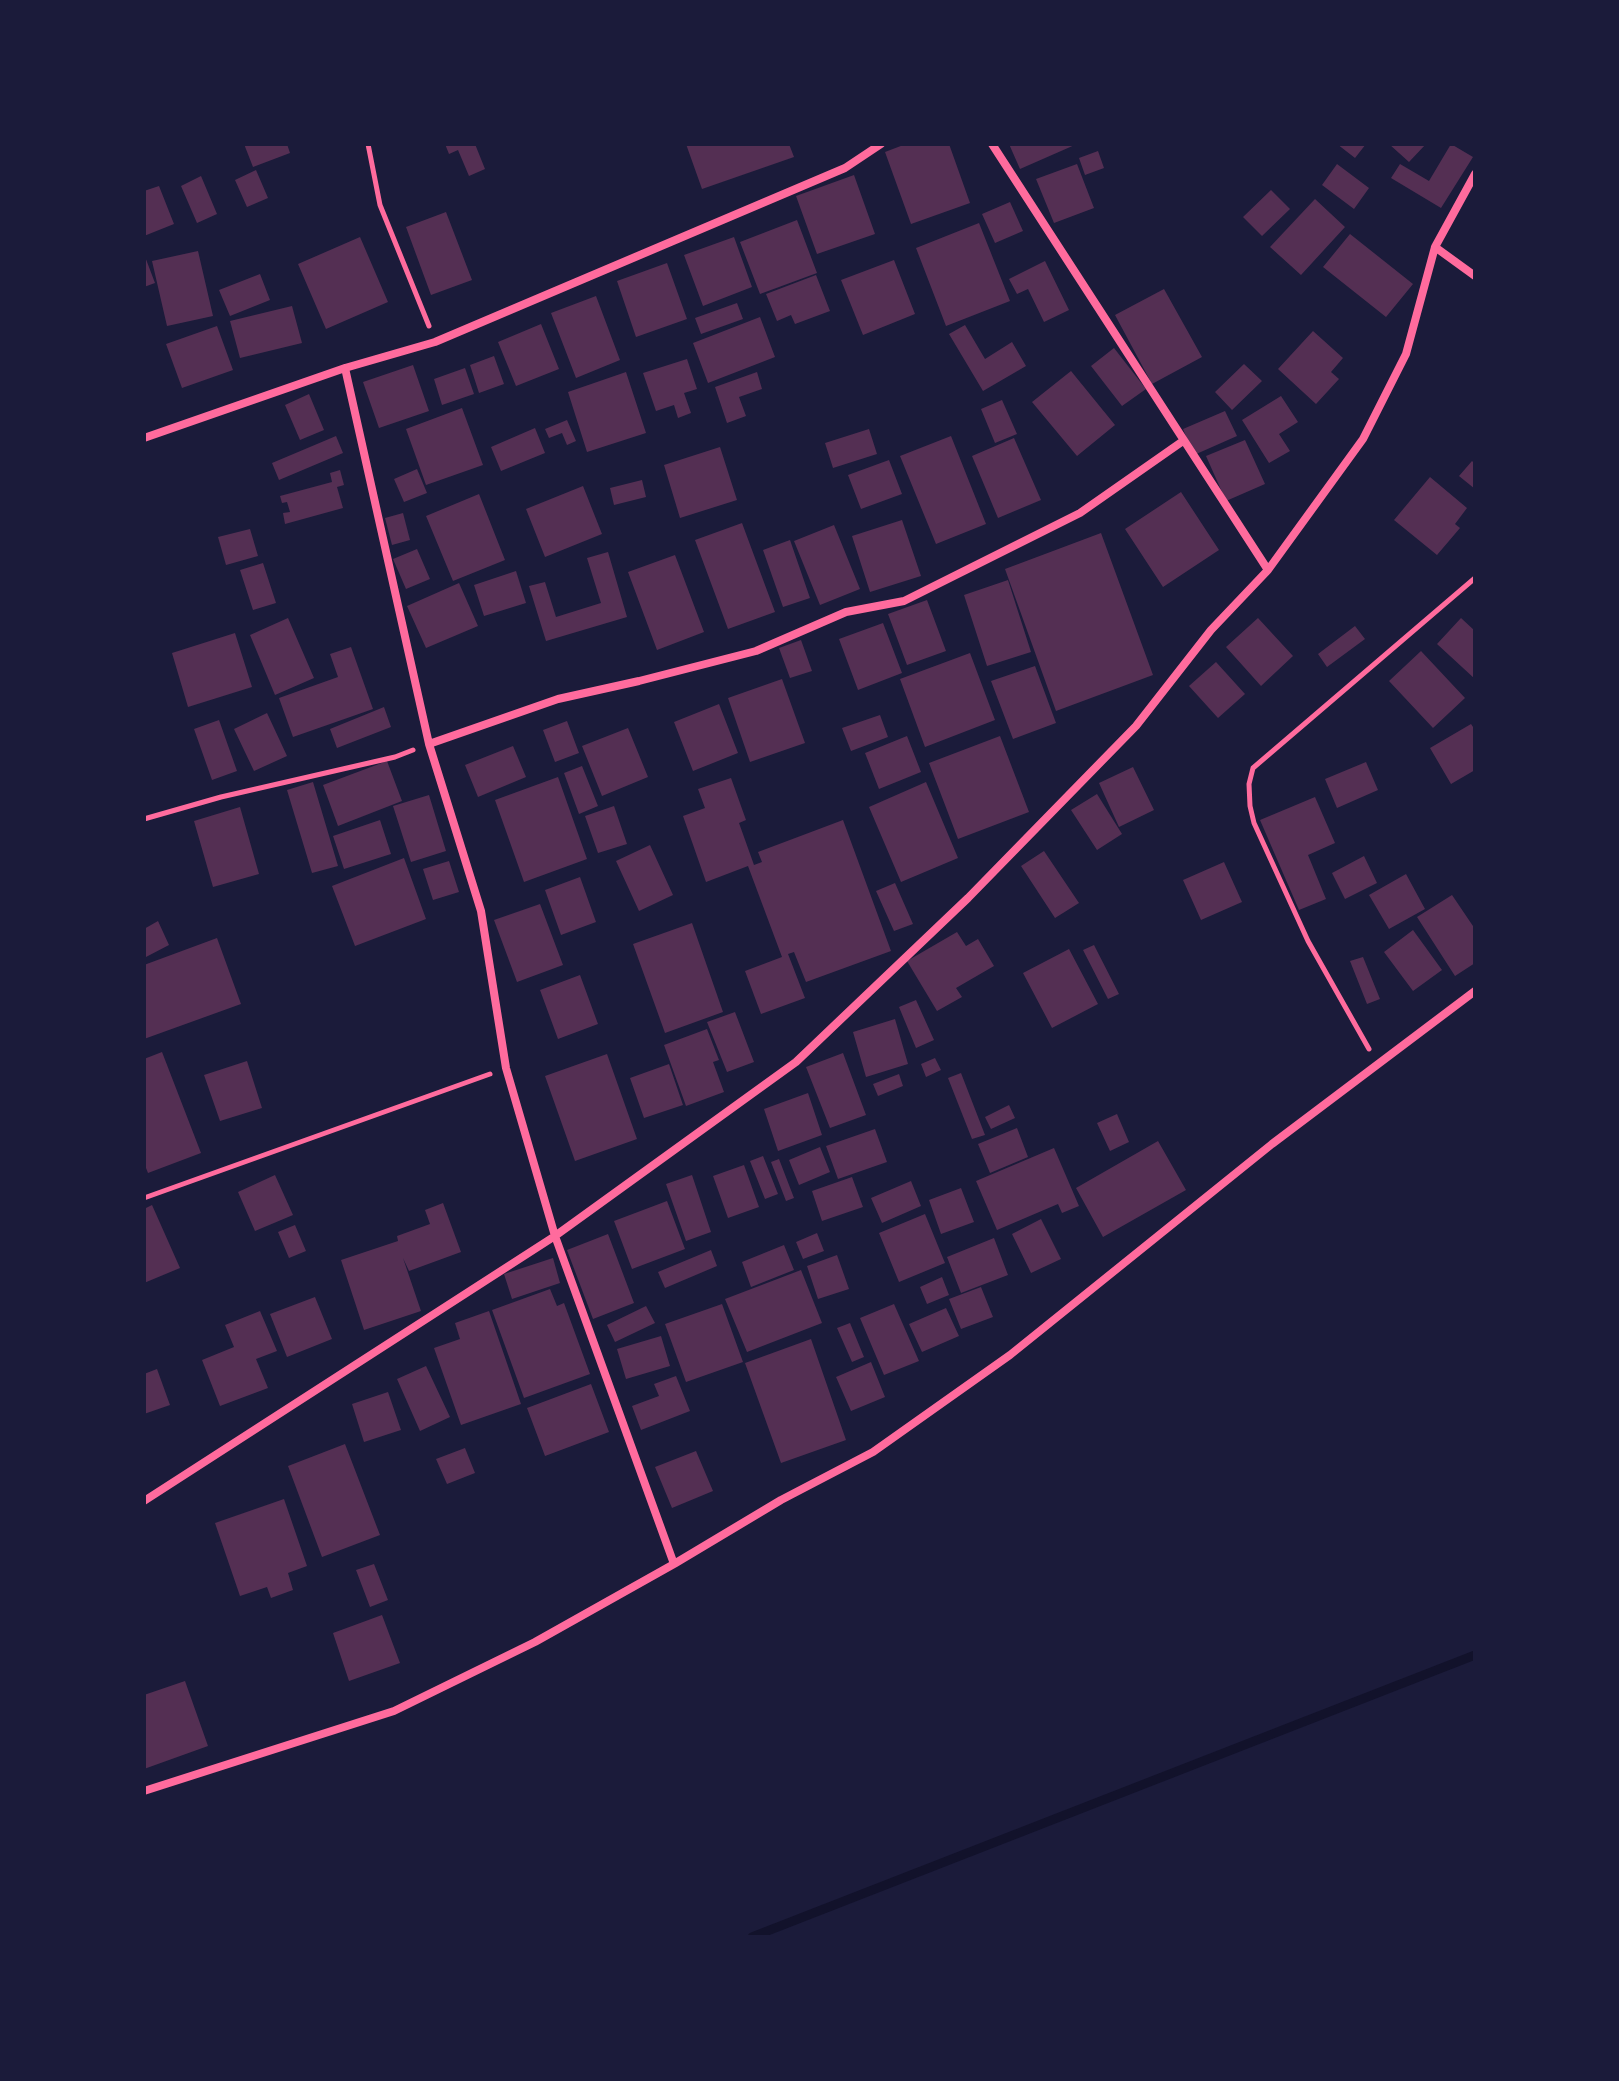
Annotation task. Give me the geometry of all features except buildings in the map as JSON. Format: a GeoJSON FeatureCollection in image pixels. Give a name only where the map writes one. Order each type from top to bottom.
{"type":"FeatureCollection","features":[{"type":"Feature","properties":{"kind":"street"},"geometry":{"type":"LineString","coordinates":[[144,438],[345,368],[435,342],[845,168],[881,144]]}},
{"type":"Feature","properties":{"kind":"street"},"geometry":{"type":"LineString","coordinates":[[992,144],[1268,570]]}},
{"type":"Feature","properties":{"kind":"street"},"geometry":{"type":"LineString","coordinates":[[144,1501],[555,1236],[796,1062],[968,898],[1136,726],[1211,630],[1268,570],[1363,439],[1406,354],[1435,247],[1475,174]]}},
{"type":"Feature","properties":{"kind":"street"},"geometry":{"type":"LineString","coordinates":[[1435,247],[1475,276]]}},
{"type":"Feature","properties":{"kind":"street"},"geometry":{"type":"LineString","coordinates":[[345,368],[429,744],[481,911],[506,1068],[555,1236],[674,1564]]}},
{"type":"Feature","properties":{"kind":"street"},"geometry":{"type":"LineString","coordinates":[[429,744],[558,699],[756,651],[846,612],[904,601],[1080,513],[1183,441]]}},
{"type":"Feature","properties":{"kind":"street"},"geometry":{"type":"LineString","coordinates":[[144,1791],[394,1711],[535,1642],[781,1500],[873,1452],[1010,1355],[1272,1144],[1475,991]]}},
{"type":"Feature","properties":{"kind":"path"},"geometry":{"type":"LineString","coordinates":[[368,144],[380,205],[435,342]]}},
{"type":"Feature","properties":{"kind":"path"},"geometry":{"type":"LineString","coordinates":[[1377,1064],[1296,915],[1254,823],[1249,784],[1253,768],[1475,578]]}},
{"type":"Feature","properties":{"kind":"path"},"geometry":{"type":"LineString","coordinates":[[144,819],[221,797],[395,757],[429,744]]}},
{"type":"Feature","properties":{"kind":"path"},"geometry":{"type":"LineString","coordinates":[[144,1198],[506,1068]]}},
{"type":"Feature","properties":{"kind":"waterway"},"geometry":{"type":"LineString","coordinates":[[752,1937],[1475,1655]]}}]}
